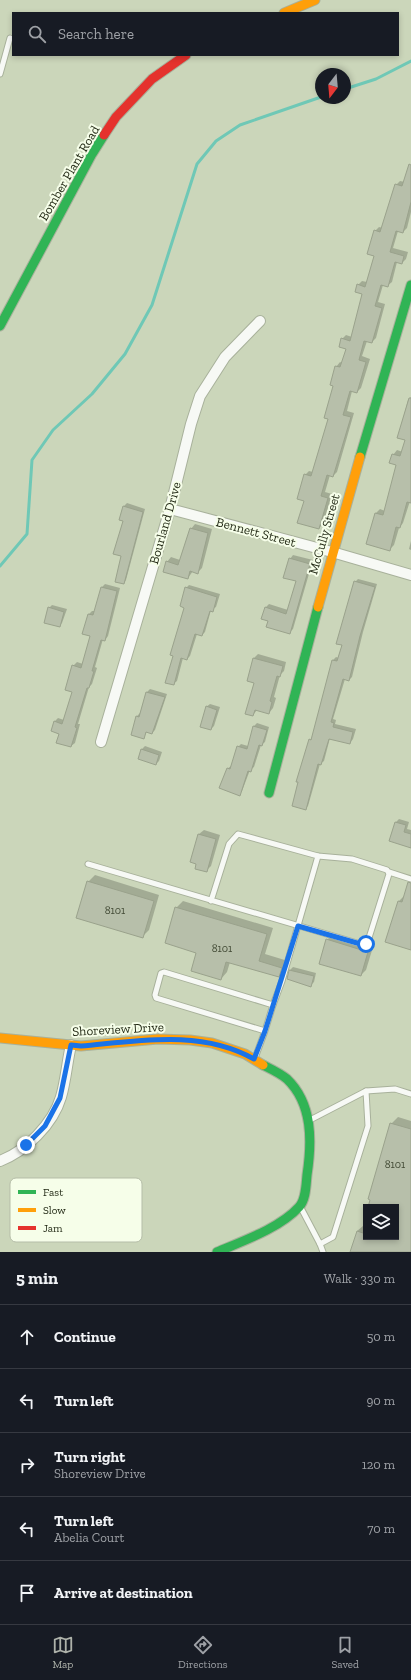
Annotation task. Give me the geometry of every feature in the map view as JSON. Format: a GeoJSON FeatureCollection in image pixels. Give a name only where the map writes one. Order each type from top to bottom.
{"type":"FeatureCollection","features":[{"type":"Feature","properties":{"kind":"street"},"geometry":{"type":"LineString","coordinates":[[286,12],[315,0]]}},
{"type":"Feature","properties":{"kind":"street","name":"Bomber Plant Road"},"geometry":{"type":"LineString","coordinates":[[0,326],[92,154],[116,118],[152,79],[185,56]]}},
{"type":"Feature","properties":{"kind":"street","name":"McCully Street"},"geometry":{"type":"LineString","coordinates":[[269,793],[332,552],[411,285]]}},
{"type":"Feature","properties":{"kind":"street","name":"Bourland Drive"},"geometry":{"type":"LineString","coordinates":[[101,742],[170,509],[191,424],[200,396],[226,357],[260,321]]}},
{"type":"Feature","properties":{"kind":"street","name":"Bennett Street"},"geometry":{"type":"LineString","coordinates":[[170,509],[332,552],[411,575]]}},
{"type":"Feature","properties":{"kind":"street","name":"Shoreview Drive"},"geometry":{"type":"LineString","coordinates":[[0,1038],[81,1046],[158,1039],[190,1040],[212,1043],[245,1054],[254,1059],[286,1078],[300,1095],[308,1120],[312,1150],[304,1199],[300,1207]]}},
{"type":"Feature","properties":{"kind":"street"},"geometry":{"type":"LineString","coordinates":[[0,1161],[9,1158],[26,1145],[45,1126],[52,1115],[60,1098],[71,1045]]}},
{"type":"Feature","properties":{"kind":"street"},"geometry":{"type":"LineString","coordinates":[[217,1252],[262,1232],[300,1207]]}},
{"type":"Feature","properties":{"kind":"lane"},"geometry":{"type":"LineString","coordinates":[[0,74],[10,38]]}},
{"type":"Feature","properties":{"kind":"lane"},"geometry":{"type":"LineString","coordinates":[[211,901],[229,844],[238,834],[318,856],[352,859],[411,879]]}},
{"type":"Feature","properties":{"kind":"lane"},"geometry":{"type":"LineString","coordinates":[[254,1059],[265,1031],[318,856]]}},
{"type":"Feature","properties":{"kind":"lane"},"geometry":{"type":"LineString","coordinates":[[88,864],[364,945],[366,944],[389,872]]}},
{"type":"Feature","properties":{"kind":"lane"},"geometry":{"type":"LineString","coordinates":[[265,1031],[156,998],[155,995],[161,973],[164,972],[273,1005]]}},
{"type":"Feature","properties":{"kind":"lane"},"geometry":{"type":"LineString","coordinates":[[308,1120],[366,1091],[395,1089],[411,1094]]}},
{"type":"Feature","properties":{"kind":"lane"},"geometry":{"type":"LineString","coordinates":[[320,1244],[333,1237],[368,1126],[366,1091]]}},
{"type":"Feature","properties":{"kind":"lane"},"geometry":{"type":"LineString","coordinates":[[300,1207],[323,1252]]}},
{"type":"Feature","properties":{"kind":"building"},"geometry":{"type":"Polygon","coordinates":[[[409,164],[411,165],[411,202],[403,233],[396,231],[390,252],[404,256],[402,264],[395,262],[388,287],[381,285],[375,306],[382,308],[372,343],[364,341],[359,360],[366,362],[357,393],[350,391],[343,415],[351,417],[333,477],[327,475],[321,496],[328,498],[319,529],[297,523],[304,501],[297,499],[304,474],[311,476],[328,419],[324,418],[333,386],[330,385],[335,366],[340,367],[346,349],[339,347],[341,338],[350,341],[362,294],[355,292],[357,284],[365,287],[374,256],[367,254],[374,230],[380,232],[395,184],[402,186],[409,164]]]}},
{"type":"Feature","properties":{"kind":"building"},"geometry":{"type":"Polygon","coordinates":[[[409,398],[411,398],[411,503],[407,502],[400,528],[396,527],[390,551],[366,544],[375,513],[383,515],[396,465],[389,463],[392,454],[400,456],[405,440],[397,438],[409,398]]]}},
{"type":"Feature","properties":{"kind":"building"},"geometry":{"type":"Polygon","coordinates":[[[123,506],[143,512],[124,584],[115,582],[121,556],[113,554],[123,521],[119,520],[123,506]]]}},
{"type":"Feature","properties":{"kind":"building"},"geometry":{"type":"Polygon","coordinates":[[[190,528],[208,533],[198,574],[190,571],[188,579],[163,572],[166,561],[178,565],[190,528]]]}},
{"type":"Feature","properties":{"kind":"building"},"geometry":{"type":"Polygon","coordinates":[[[289,558],[310,564],[290,634],[266,627],[268,621],[261,619],[265,607],[286,614],[296,581],[283,578],[289,558]]]}},
{"type":"Feature","properties":{"kind":"building"},"geometry":{"type":"Polygon","coordinates":[[[354,581],[375,587],[360,636],[349,681],[343,679],[331,722],[334,723],[333,727],[353,732],[350,744],[329,739],[321,765],[318,764],[306,810],[292,806],[298,782],[296,782],[309,739],[311,740],[332,660],[337,661],[342,645],[336,644],[354,581]]]}},
{"type":"Feature","properties":{"kind":"building"},"geometry":{"type":"Polygon","coordinates":[[[101,587],[117,591],[105,641],[101,640],[92,671],[94,671],[75,727],[77,728],[71,747],[56,743],[59,734],[51,731],[54,721],[62,724],[72,692],[65,690],[72,665],[81,668],[90,636],[82,634],[88,614],[93,615],[101,587]]]}},
{"type":"Feature","properties":{"kind":"building"},"geometry":{"type":"Polygon","coordinates":[[[185,587],[217,597],[213,612],[210,611],[202,636],[195,634],[187,660],[181,658],[174,685],[165,683],[173,656],[170,655],[184,608],[180,606],[185,587]]]}},
{"type":"Feature","properties":{"kind":"building"},"geometry":{"type":"Polygon","coordinates":[[[48,607],[64,612],[60,627],[44,623],[48,607]]]}},
{"type":"Feature","properties":{"kind":"building"},"geometry":{"type":"Polygon","coordinates":[[[253,658],[283,666],[280,677],[277,676],[270,701],[272,702],[269,714],[255,710],[253,716],[245,714],[254,683],[247,681],[253,658]]]}},
{"type":"Feature","properties":{"kind":"building"},"geometry":{"type":"Polygon","coordinates":[[[146,692],[165,697],[152,734],[146,732],[144,739],[131,735],[136,716],[139,717],[146,692]]]}},
{"type":"Feature","properties":{"kind":"building"},"geometry":{"type":"Polygon","coordinates":[[[206,706],[217,710],[211,730],[200,727],[206,706]]]}},
{"type":"Feature","properties":{"kind":"building"},"geometry":{"type":"Polygon","coordinates":[[[253,726],[267,730],[262,746],[259,745],[251,772],[248,771],[240,796],[219,788],[227,768],[230,769],[237,746],[247,749],[253,726]]]}},
{"type":"Feature","properties":{"kind":"building"},"geometry":{"type":"Polygon","coordinates":[[[141,749],[159,755],[156,765],[138,759],[141,749]]]}},
{"type":"Feature","properties":{"kind":"building"},"geometry":{"type":"Polygon","coordinates":[[[395,822],[406,825],[404,832],[411,834],[411,848],[389,841],[395,822]]]}},
{"type":"Feature","properties":{"kind":"building"},"geometry":{"type":"Polygon","coordinates":[[[198,834],[216,839],[207,872],[195,869],[196,864],[190,862],[198,834]]]}},
{"type":"Feature","properties":{"kind":"building"},"geometry":{"type":"Polygon","coordinates":[[[87,881],[154,901],[143,938],[76,918],[87,881]]]}},
{"type":"Feature","properties":{"kind":"building"},"geometry":{"type":"Polygon","coordinates":[[[408,882],[411,883],[411,950],[385,942],[398,901],[402,902],[408,882]]]}},
{"type":"Feature","properties":{"kind":"building"},"geometry":{"type":"Polygon","coordinates":[[[175,907],[267,934],[259,961],[282,968],[279,977],[226,962],[221,980],[191,971],[196,953],[165,943],[175,907]]]}},
{"type":"Feature","properties":{"kind":"building"},"geometry":{"type":"Polygon","coordinates":[[[326,939],[368,952],[361,976],[319,964],[326,939]]]}},
{"type":"Feature","properties":{"kind":"building"},"geometry":{"type":"Polygon","coordinates":[[[289,970],[314,976],[311,987],[287,979],[289,970]]]}},
{"type":"Feature","properties":{"kind":"building"},"geometry":{"type":"Polygon","coordinates":[[[390,1123],[411,1129],[411,1252],[350,1252],[357,1231],[363,1233],[363,1240],[399,1240],[399,1204],[369,1204],[370,1200],[368,1199],[390,1123]]]}},
{"type":"Feature","properties":{"kind":"waterway"},"geometry":{"type":"LineString","coordinates":[[351,87],[376,79],[411,61]]}},
{"type":"Feature","properties":{"kind":"waterway"},"geometry":{"type":"LineString","coordinates":[[0,566],[27,534],[32,460],[53,430],[92,394],[125,354],[152,305],[197,164],[216,141],[240,125],[315,99]]}},
{"type":"Feature","properties":{"kind":"traffic: fast"},"geometry":{"type":"LineString","coordinates":[[0,326],[92,154],[104,135]]}},
{"type":"Feature","properties":{"kind":"traffic: fast"},"geometry":{"type":"LineString","coordinates":[[360,457],[411,285]]}},
{"type":"Feature","properties":{"kind":"traffic: fast"},"geometry":{"type":"LineString","coordinates":[[269,793],[318,607]]}},
{"type":"Feature","properties":{"kind":"traffic: fast"},"geometry":{"type":"LineString","coordinates":[[217,1252],[272,1228],[291,1215],[301,1204],[306,1188],[310,1137],[309,1124],[302,1100],[296,1089],[287,1079],[263,1065]]}},
{"type":"Feature","properties":{"kind":"traffic: slow"},"geometry":{"type":"LineString","coordinates":[[286,12],[315,0]]}},
{"type":"Feature","properties":{"kind":"traffic: slow"},"geometry":{"type":"LineString","coordinates":[[318,607],[360,457]]}},
{"type":"Feature","properties":{"kind":"traffic: slow"},"geometry":{"type":"LineString","coordinates":[[0,1038],[81,1046],[158,1039],[190,1040],[212,1043],[245,1054],[263,1065]]}},
{"type":"Feature","properties":{"kind":"traffic: jam"},"geometry":{"type":"LineString","coordinates":[[104,135],[116,117],[152,79],[185,56]]}},
{"type":"Feature","properties":{"kind":"route"},"geometry":{"type":"LineString","coordinates":[[26,1145],[45,1126],[60,1098],[71,1045],[81,1046],[158,1039],[190,1040],[212,1043],[245,1054],[254,1059],[282,981],[298,926],[364,945],[366,944]]}}]}
